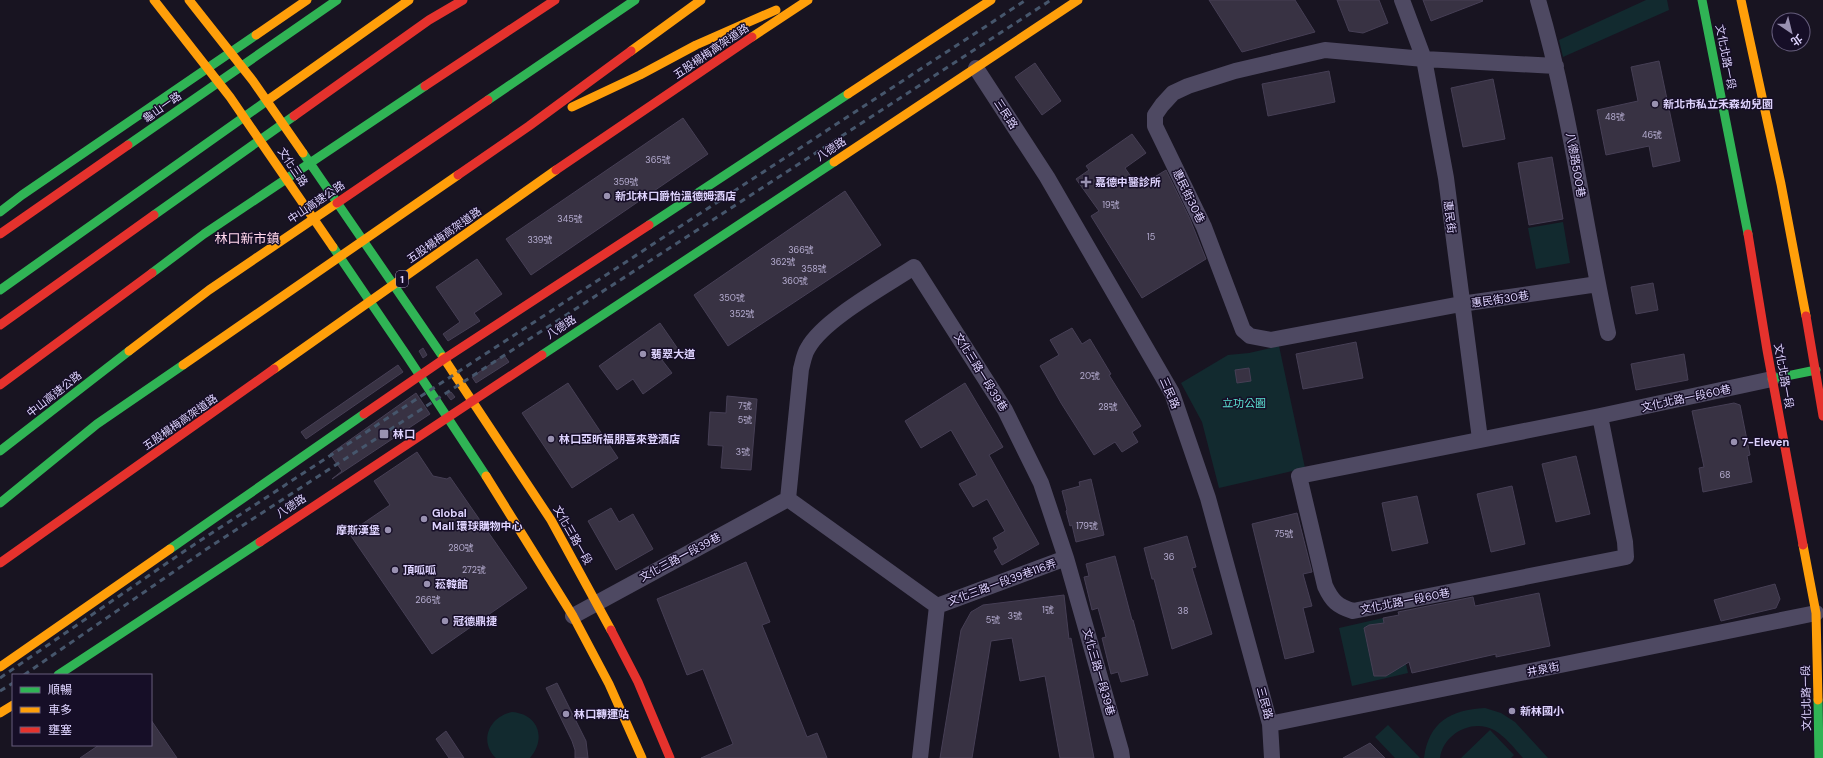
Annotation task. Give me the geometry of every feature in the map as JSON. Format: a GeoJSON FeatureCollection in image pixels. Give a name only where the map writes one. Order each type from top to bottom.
{"type":"FeatureCollection","features":[{"type":"Feature","properties":{"kind":"main road","name":"文化三路"},"geometry":{"type":"LineString","coordinates":[[154,0],[230,97],[405,353],[418,376]]}},
{"type":"Feature","properties":{"kind":"main road","name":"文化三路"},"geometry":{"type":"LineString","coordinates":[[189,0],[253,81],[432,338]]}},
{"type":"Feature","properties":{"kind":"main road"},"geometry":{"type":"LineString","coordinates":[[238,35],[292,0]]}},
{"type":"Feature","properties":{"kind":"main road"},"geometry":{"type":"LineString","coordinates":[[0,212],[22,195],[230,51],[307,0]]}},
{"type":"Feature","properties":{"kind":"main road","name":"龜山一路"},"geometry":{"type":"LineString","coordinates":[[0,234],[337,0]]}},
{"type":"Feature","properties":{"kind":"main road"},"geometry":{"type":"LineString","coordinates":[[0,290],[50,253],[409,0]]}},
{"type":"Feature","properties":{"kind":"main road"},"geometry":{"type":"LineString","coordinates":[[0,325],[429,20],[463,0]]}},
{"type":"Feature","properties":{"kind":"main road"},"geometry":{"type":"LineString","coordinates":[[0,385],[204,234],[555,0]]}},
{"type":"Feature","properties":{"kind":"main road","name":"中山高速公路"},"geometry":{"type":"LineString","coordinates":[[0,451],[209,290],[636,0]]}},
{"type":"Feature","properties":{"kind":"main road"},"geometry":{"type":"LineString","coordinates":[[0,504],[97,424],[529,126],[701,0]]}},
{"type":"Feature","properties":{"kind":"main road"},"geometry":{"type":"LineString","coordinates":[[529,126],[640,75],[696,45],[799,0]]}},
{"type":"Feature","properties":{"kind":"main road","name":"五股楊梅高架道路"},"geometry":{"type":"LineString","coordinates":[[0,563],[589,147],[808,0]]}},
{"type":"Feature","properties":{"kind":"main road"},"geometry":{"type":"LineString","coordinates":[[0,667],[444,358],[992,0]]}},
{"type":"Feature","properties":{"kind":"main road","name":"八德路"},"geometry":{"type":"LineString","coordinates":[[60,674],[1078,0]]}},
{"type":"Feature","properties":{"kind":"main road","name":"文化北路一段"},"geometry":{"type":"LineString","coordinates":[[1702,0],[1745,214],[1772,379],[1816,613],[1819,758]]}},
{"type":"Feature","properties":{"kind":"main road"},"geometry":{"type":"LineString","coordinates":[[1741,0],[1820,369],[1823,416]]}},
{"type":"Feature","properties":{"kind":"main road"},"geometry":{"type":"LineString","coordinates":[[213,29],[228,35]]}},
{"type":"Feature","properties":{"kind":"main road","name":"文化三路一段"},"geometry":{"type":"LineString","coordinates":[[432,338],[551,520],[597,602],[638,682],[670,758]]}},
{"type":"Feature","properties":{"kind":"main road"},"geometry":{"type":"LineString","coordinates":[[1772,379],[1820,369]]}},
{"type":"Feature","properties":{"kind":"main road"},"geometry":{"type":"LineString","coordinates":[[418,376],[513,518],[573,616],[609,684],[642,758]]}},
{"type":"Feature","properties":{"kind":"main road"},"geometry":{"type":"LineString","coordinates":[[13,480],[59,454]]}},
{"type":"Feature","properties":{"kind":"main road"},"geometry":{"type":"LineString","coordinates":[[0,713],[12,705]]}},
{"type":"Feature","properties":{"kind":"street","name":"惠民街"},"geometry":{"type":"LineString","coordinates":[[1402,0],[1424,59],[1446,178],[1461,304],[1480,439]]}},
{"type":"Feature","properties":{"kind":"street","name":"八德路500巷"},"geometry":{"type":"LineString","coordinates":[[1538,0],[1556,66],[1571,135],[1608,332]]}},
{"type":"Feature","properties":{"kind":"street","name":"惠民街30巷"},"geometry":{"type":"LineString","coordinates":[[1556,66],[1424,59],[1325,50],[1235,71],[1188,86],[1173,93],[1155,115],[1155,126],[1204,227],[1243,330],[1250,336],[1271,340],[1461,304],[1598,284]]}},
{"type":"Feature","properties":{"kind":"street","name":"三民路"},"geometry":{"type":"LineString","coordinates":[[976,68],[1047,177],[1172,393],[1208,498],[1270,724],[1272,758]]}},
{"type":"Feature","properties":{"kind":"street","name":"文化三路一段39巷"},"geometry":{"type":"LineString","coordinates":[[573,616],[788,500],[801,369],[807,349],[820,332],[839,317],[914,267],[1005,410],[1041,483],[1066,558],[1122,751],[1122,758]]}},
{"type":"Feature","properties":{"kind":"street","name":"文化北路一段60巷"},"geometry":{"type":"LineString","coordinates":[[1600,416],[1625,542],[1626,556],[1353,611],[1339,606],[1330,596],[1325,586],[1299,476],[1600,416],[1772,379]]}},
{"type":"Feature","properties":{"kind":"street"},"geometry":{"type":"LineString","coordinates":[[788,500],[937,606],[920,758]]}},
{"type":"Feature","properties":{"kind":"street","name":"文化三路一段39巷116弄"},"geometry":{"type":"LineString","coordinates":[[937,606],[1066,558]]}},
{"type":"Feature","properties":{"kind":"street","name":"井泉街"},"geometry":{"type":"LineString","coordinates":[[1270,724],[1816,613]]}},
{"type":"Feature","properties":{"kind":"green space"},"geometry":{"type":"Polygon","coordinates":[[[1646,0],[1667,0],[1669,10],[1563,57],[1559,40],[1646,0]]]}},
{"type":"Feature","properties":{"kind":"green space"},"geometry":{"type":"Polygon","coordinates":[[[1563,222],[1570,263],[1536,269],[1528,228],[1563,222]]]}},
{"type":"Feature","properties":{"kind":"green space","name":"立功公園"},"geometry":{"type":"Polygon","coordinates":[[[1279,346],[1305,468],[1219,488],[1202,422],[1181,383],[1228,355],[1249,353],[1279,346]]]}},
{"type":"Feature","properties":{"kind":"green space"},"geometry":{"type":"Polygon","coordinates":[[[1383,618],[1385,628],[1400,638],[1408,673],[1352,686],[1339,628],[1383,618]]]}},
{"type":"Feature","properties":{"kind":"green space"},"geometry":{"type":"Polygon","coordinates":[[[1485,708],[1501,713],[1515,722],[1548,758],[1523,758],[1510,743],[1494,730],[1477,726],[1460,730],[1453,735],[1442,749],[1440,758],[1424,758],[1431,735],[1443,720],[1461,712],[1485,708]]]}},
{"type":"Feature","properties":{"kind":"green space"},"geometry":{"type":"Polygon","coordinates":[[[512,712],[528,717],[534,722],[537,728],[539,735],[538,743],[530,758],[496,758],[488,744],[487,737],[493,724],[504,714],[512,712]]]}},
{"type":"Feature","properties":{"kind":"green space"},"geometry":{"type":"Polygon","coordinates":[[[1388,725],[1420,758],[1395,758],[1375,737],[1388,725]]]}},
{"type":"Feature","properties":{"kind":"green space"},"geometry":{"type":"Polygon","coordinates":[[[1490,730],[1514,755],[1511,758],[1461,758],[1490,730]]]}},
{"type":"Feature","properties":{"kind":"building"},"geometry":{"type":"Polygon","coordinates":[[[1209,0],[1295,0],[1315,32],[1242,52],[1209,0]]]}},
{"type":"Feature","properties":{"kind":"building"},"geometry":{"type":"Polygon","coordinates":[[[1337,0],[1379,0],[1388,23],[1363,33],[1349,31],[1337,0]]]}},
{"type":"Feature","properties":{"kind":"building"},"geometry":{"type":"Polygon","coordinates":[[[1423,0],[1482,0],[1483,1],[1431,21],[1423,0]]]}},
{"type":"Feature","properties":{"kind":"building"},"geometry":{"type":"Polygon","coordinates":[[[1659,61],[1680,161],[1653,167],[1649,146],[1606,155],[1597,110],[1638,101],[1631,67],[1659,61]]]}},
{"type":"Feature","properties":{"kind":"building"},"geometry":{"type":"Polygon","coordinates":[[[1035,63],[1061,101],[1042,115],[1015,77],[1035,63]]]}},
{"type":"Feature","properties":{"kind":"building"},"geometry":{"type":"Polygon","coordinates":[[[1329,71],[1335,102],[1268,116],[1262,84],[1329,71]]]}},
{"type":"Feature","properties":{"kind":"building"},"geometry":{"type":"Polygon","coordinates":[[[1493,79],[1505,139],[1463,147],[1451,88],[1493,79]]]}},
{"type":"Feature","properties":{"kind":"building","name":"新北林口爵怡溫德姆酒店"},"geometry":{"type":"Polygon","coordinates":[[[683,118],[708,154],[531,275],[506,239],[683,118]]]}},
{"type":"Feature","properties":{"kind":"building"},"geometry":{"type":"Polygon","coordinates":[[[1132,134],[1146,153],[1125,168],[1138,187],[1166,170],[1190,219],[1206,259],[1142,298],[1091,216],[1099,211],[1076,179],[1089,170],[1086,166],[1132,134]]]}},
{"type":"Feature","properties":{"kind":"building"},"geometry":{"type":"Polygon","coordinates":[[[1552,157],[1563,219],[1529,225],[1518,163],[1552,157]]]}},
{"type":"Feature","properties":{"kind":"building"},"geometry":{"type":"Polygon","coordinates":[[[845,191],[881,245],[728,346],[694,295],[845,191]]]}},
{"type":"Feature","properties":{"kind":"building"},"geometry":{"type":"Polygon","coordinates":[[[477,259],[502,294],[474,313],[480,321],[448,341],[443,334],[460,322],[436,287],[477,259]]]}},
{"type":"Feature","properties":{"kind":"building"},"geometry":{"type":"Polygon","coordinates":[[[1653,283],[1658,310],[1636,314],[1631,287],[1653,283]]]}},
{"type":"Feature","properties":{"kind":"building","name":"翡翠大道"},"geometry":{"type":"Polygon","coordinates":[[[660,323],[678,349],[662,360],[672,373],[643,394],[633,379],[617,390],[599,366],[660,323]]]}},
{"type":"Feature","properties":{"kind":"building"},"geometry":{"type":"Polygon","coordinates":[[[1072,328],[1082,344],[1090,339],[1111,374],[1109,375],[1141,426],[1132,432],[1138,442],[1122,452],[1115,442],[1094,455],[1061,403],[1040,366],[1059,355],[1050,340],[1072,328]]]}},
{"type":"Feature","properties":{"kind":"building"},"geometry":{"type":"Polygon","coordinates":[[[1356,342],[1363,378],[1303,389],[1296,354],[1356,342]]]}},
{"type":"Feature","properties":{"kind":"building"},"geometry":{"type":"Polygon","coordinates":[[[423,348],[427,355],[423,358],[419,351],[423,348]]]}},
{"type":"Feature","properties":{"kind":"building"},"geometry":{"type":"Polygon","coordinates":[[[1684,354],[1688,380],[1636,390],[1631,364],[1684,354]]]}},
{"type":"Feature","properties":{"kind":"building"},"geometry":{"type":"Polygon","coordinates":[[[504,355],[509,362],[476,383],[472,377],[504,355]]]}},
{"type":"Feature","properties":{"kind":"building"},"geometry":{"type":"Polygon","coordinates":[[[398,365],[403,372],[306,439],[301,432],[398,365]]]}},
{"type":"Feature","properties":{"kind":"building"},"geometry":{"type":"Polygon","coordinates":[[[1249,368],[1251,381],[1237,383],[1235,370],[1249,368]]]}},
{"type":"Feature","properties":{"kind":"building"},"geometry":{"type":"Polygon","coordinates":[[[568,383],[618,458],[572,488],[522,413],[568,383]]]}},
{"type":"Feature","properties":{"kind":"building"},"geometry":{"type":"Polygon","coordinates":[[[965,383],[1003,447],[989,455],[1039,544],[1002,565],[994,551],[998,548],[993,538],[1005,531],[987,499],[973,507],[959,484],[977,475],[951,430],[921,448],[905,421],[965,383]]]}},
{"type":"Feature","properties":{"kind":"building"},"geometry":{"type":"Polygon","coordinates":[[[451,392],[455,397],[451,400],[447,395],[451,392]]]}},
{"type":"Feature","properties":{"kind":"building"},"geometry":{"type":"Polygon","coordinates":[[[416,393],[430,414],[332,479],[342,471],[330,454],[416,393]]]}},
{"type":"Feature","properties":{"kind":"building"},"geometry":{"type":"Polygon","coordinates":[[[727,396],[757,399],[751,470],[721,468],[723,446],[708,445],[710,412],[726,413],[727,396]]]}},
{"type":"Feature","properties":{"kind":"building"},"geometry":{"type":"Polygon","coordinates":[[[1734,403],[1740,405],[1750,455],[1747,456],[1752,482],[1703,492],[1699,468],[1704,467],[1692,411],[1734,403]]]}},
{"type":"Feature","properties":{"kind":"building"},"geometry":{"type":"Polygon","coordinates":[[[417,452],[433,476],[447,479],[450,477],[527,588],[432,654],[349,533],[390,505],[374,481],[417,452]]]}},
{"type":"Feature","properties":{"kind":"building"},"geometry":{"type":"Polygon","coordinates":[[[1576,456],[1590,514],[1556,522],[1542,464],[1576,456]]]}},
{"type":"Feature","properties":{"kind":"building"},"geometry":{"type":"Polygon","coordinates":[[[1091,479],[1104,535],[1076,542],[1072,525],[1070,526],[1062,491],[1080,486],[1079,482],[1091,479]]]}},
{"type":"Feature","properties":{"kind":"building"},"geometry":{"type":"Polygon","coordinates":[[[1512,486],[1525,544],[1491,552],[1477,494],[1512,486]]]}},
{"type":"Feature","properties":{"kind":"building"},"geometry":{"type":"Polygon","coordinates":[[[1417,496],[1428,543],[1392,551],[1382,503],[1417,496]]]}},
{"type":"Feature","properties":{"kind":"building"},"geometry":{"type":"Polygon","coordinates":[[[611,508],[619,522],[633,514],[653,549],[616,570],[588,521],[611,508]]]}},
{"type":"Feature","properties":{"kind":"building"},"geometry":{"type":"Polygon","coordinates":[[[1297,513],[1312,572],[1303,574],[1312,606],[1303,608],[1314,652],[1285,659],[1252,524],[1297,513]]]}},
{"type":"Feature","properties":{"kind":"building"},"geometry":{"type":"Polygon","coordinates":[[[1187,536],[1196,567],[1192,568],[1212,634],[1172,649],[1154,579],[1152,579],[1144,548],[1187,536]]]}},
{"type":"Feature","properties":{"kind":"building"},"geometry":{"type":"Polygon","coordinates":[[[1115,556],[1148,675],[1121,682],[1118,672],[1111,674],[1102,638],[1106,637],[1098,608],[1092,610],[1084,577],[1089,576],[1086,564],[1115,556]]]}},
{"type":"Feature","properties":{"kind":"building"},"geometry":{"type":"Polygon","coordinates":[[[746,562],[770,622],[762,625],[807,737],[817,733],[827,758],[701,758],[733,744],[703,669],[687,675],[657,599],[746,562]]]}},
{"type":"Feature","properties":{"kind":"building"},"geometry":{"type":"Polygon","coordinates":[[[1775,584],[1780,599],[1776,608],[1721,621],[1714,600],[1775,584]]]}},
{"type":"Feature","properties":{"kind":"building"},"geometry":{"type":"Polygon","coordinates":[[[1539,593],[1550,646],[1496,657],[1496,654],[1412,673],[1409,662],[1386,676],[1374,676],[1364,628],[1369,625],[1384,623],[1383,618],[1399,615],[1398,612],[1473,597],[1475,606],[1539,593]]]}},
{"type":"Feature","properties":{"kind":"building"},"geometry":{"type":"Polygon","coordinates":[[[1064,595],[1069,639],[1071,638],[1094,758],[1060,758],[1045,676],[1020,681],[1012,638],[991,641],[972,758],[940,758],[961,630],[971,612],[983,605],[1064,595]]]}},
{"type":"Feature","properties":{"kind":"building","name":"林口轉運站"},"geometry":{"type":"Polygon","coordinates":[[[557,683],[586,741],[588,758],[575,758],[575,750],[572,741],[546,688],[557,683]]]}},
{"type":"Feature","properties":{"kind":"building"},"geometry":{"type":"Polygon","coordinates":[[[152,721],[177,758],[80,758],[98,746],[152,746],[152,721]]]}},
{"type":"Feature","properties":{"kind":"building"},"geometry":{"type":"Polygon","coordinates":[[[446,731],[464,758],[449,758],[436,739],[446,731]]]}},
{"type":"Feature","properties":{"kind":"building"},"geometry":{"type":"Polygon","coordinates":[[[1370,743],[1385,758],[1343,758],[1370,743]]]}},
{"type":"Feature","properties":{"kind":"railway"},"geometry":{"type":"LineString","coordinates":[[0,678],[186,550],[1026,0]]}},
{"type":"Feature","properties":{"kind":"railway"},"geometry":{"type":"LineString","coordinates":[[25,674],[211,546],[1051,0]]}},
{"type":"Feature","properties":{"kind":"railway"},"geometry":{"type":"LineString","coordinates":[[0,691],[12,684]]}},
{"type":"Feature","properties":{"kind":"traffic: fast"},"geometry":{"type":"LineString","coordinates":[[128,145],[337,0]]}},
{"type":"Feature","properties":{"kind":"traffic: fast"},"geometry":{"type":"LineString","coordinates":[[488,100],[635,0]]}},
{"type":"Feature","properties":{"kind":"traffic: fast"},"geometry":{"type":"LineString","coordinates":[[1702,0],[1748,234]]}},
{"type":"Feature","properties":{"kind":"traffic: fast"},"geometry":{"type":"LineString","coordinates":[[0,212],[22,195],[256,35]]}},
{"type":"Feature","properties":{"kind":"traffic: fast"},"geometry":{"type":"LineString","coordinates":[[152,273],[204,234],[425,86]]}},
{"type":"Feature","properties":{"kind":"traffic: fast"},"geometry":{"type":"LineString","coordinates":[[649,225],[848,94]]}},
{"type":"Feature","properties":{"kind":"traffic: fast"},"geometry":{"type":"LineString","coordinates":[[0,290],[268,100]]}},
{"type":"Feature","properties":{"kind":"traffic: fast"},"geometry":{"type":"LineString","coordinates":[[154,215],[294,116]]}},
{"type":"Feature","properties":{"kind":"traffic: fast"},"geometry":{"type":"LineString","coordinates":[[303,153],[443,357]]}},
{"type":"Feature","properties":{"kind":"traffic: fast"},"geometry":{"type":"LineString","coordinates":[[542,355],[834,162]]}},
{"type":"Feature","properties":{"kind":"traffic: fast"},"geometry":{"type":"LineString","coordinates":[[333,247],[486,476]]}},
{"type":"Feature","properties":{"kind":"traffic: fast"},"geometry":{"type":"LineString","coordinates":[[0,451],[129,351]]}},
{"type":"Feature","properties":{"kind":"traffic: fast"},"geometry":{"type":"LineString","coordinates":[[0,503],[97,424],[183,365]]}},
{"type":"Feature","properties":{"kind":"traffic: fast"},"geometry":{"type":"LineString","coordinates":[[1772,379],[1816,370]]}},
{"type":"Feature","properties":{"kind":"traffic: fast"},"geometry":{"type":"LineString","coordinates":[[170,549],[364,414]]}},
{"type":"Feature","properties":{"kind":"traffic: fast"},"geometry":{"type":"LineString","coordinates":[[60,674],[260,542]]}},
{"type":"Feature","properties":{"kind":"traffic: fast"},"geometry":{"type":"LineString","coordinates":[[1818,700],[1819,758]]}},
{"type":"Feature","properties":{"kind":"traffic: slow"},"geometry":{"type":"LineString","coordinates":[[154,0],[230,97],[333,247]]}},
{"type":"Feature","properties":{"kind":"traffic: slow"},"geometry":{"type":"LineString","coordinates":[[189,0],[253,81],[303,153]]}},
{"type":"Feature","properties":{"kind":"traffic: slow"},"geometry":{"type":"LineString","coordinates":[[256,35],[307,0]]}},
{"type":"Feature","properties":{"kind":"traffic: slow"},"geometry":{"type":"LineString","coordinates":[[268,100],[409,0]]}},
{"type":"Feature","properties":{"kind":"traffic: slow"},"geometry":{"type":"LineString","coordinates":[[631,51],[701,0]]}},
{"type":"Feature","properties":{"kind":"traffic: slow"},"geometry":{"type":"LineString","coordinates":[[752,37],[808,0]]}},
{"type":"Feature","properties":{"kind":"traffic: slow"},"geometry":{"type":"LineString","coordinates":[[848,94],[991,0]]}},
{"type":"Feature","properties":{"kind":"traffic: slow"},"geometry":{"type":"LineString","coordinates":[[834,162],[1078,0]]}},
{"type":"Feature","properties":{"kind":"traffic: slow"},"geometry":{"type":"LineString","coordinates":[[1741,0],[1781,184],[1806,316]]}},
{"type":"Feature","properties":{"kind":"traffic: slow"},"geometry":{"type":"LineString","coordinates":[[572,107],[640,75],[696,45],[776,10]]}},
{"type":"Feature","properties":{"kind":"traffic: slow"},"geometry":{"type":"LineString","coordinates":[[274,369],[556,170]]}},
{"type":"Feature","properties":{"kind":"traffic: slow"},"geometry":{"type":"LineString","coordinates":[[183,365],[458,175]]}},
{"type":"Feature","properties":{"kind":"traffic: slow"},"geometry":{"type":"LineString","coordinates":[[129,351],[209,290],[337,203]]}},
{"type":"Feature","properties":{"kind":"traffic: slow"},"geometry":{"type":"LineString","coordinates":[[443,357],[551,520],[611,630]]}},
{"type":"Feature","properties":{"kind":"traffic: slow"},"geometry":{"type":"LineString","coordinates":[[486,476],[573,616],[609,684],[642,758]]}},
{"type":"Feature","properties":{"kind":"traffic: slow"},"geometry":{"type":"LineString","coordinates":[[1803,545],[1816,613],[1818,700]]}},
{"type":"Feature","properties":{"kind":"traffic: slow"},"geometry":{"type":"LineString","coordinates":[[0,667],[170,549]]}},
{"type":"Feature","properties":{"kind":"traffic: slow"},"geometry":{"type":"LineString","coordinates":[[0,713],[12,706]]}},
{"type":"Feature","properties":{"kind":"traffic: jam"},"geometry":{"type":"LineString","coordinates":[[294,116],[429,20],[463,0]]}},
{"type":"Feature","properties":{"kind":"traffic: jam"},"geometry":{"type":"LineString","coordinates":[[425,86],[555,0]]}},
{"type":"Feature","properties":{"kind":"traffic: jam"},"geometry":{"type":"LineString","coordinates":[[556,170],[752,37]]}},
{"type":"Feature","properties":{"kind":"traffic: jam"},"geometry":{"type":"LineString","coordinates":[[458,175],[529,126],[631,51]]}},
{"type":"Feature","properties":{"kind":"traffic: jam"},"geometry":{"type":"LineString","coordinates":[[337,203],[488,100]]}},
{"type":"Feature","properties":{"kind":"traffic: jam"},"geometry":{"type":"LineString","coordinates":[[0,234],[128,145]]}},
{"type":"Feature","properties":{"kind":"traffic: jam"},"geometry":{"type":"LineString","coordinates":[[0,325],[154,215]]}},
{"type":"Feature","properties":{"kind":"traffic: jam"},"geometry":{"type":"LineString","coordinates":[[364,414],[444,359],[649,225]]}},
{"type":"Feature","properties":{"kind":"traffic: jam"},"geometry":{"type":"LineString","coordinates":[[1748,234],[1767,350],[1803,545]]}},
{"type":"Feature","properties":{"kind":"traffic: jam"},"geometry":{"type":"LineString","coordinates":[[0,385],[152,273]]}},
{"type":"Feature","properties":{"kind":"traffic: jam"},"geometry":{"type":"LineString","coordinates":[[1806,316],[1823,416]]}},
{"type":"Feature","properties":{"kind":"traffic: jam"},"geometry":{"type":"LineString","coordinates":[[260,542],[542,355]]}},
{"type":"Feature","properties":{"kind":"traffic: jam"},"geometry":{"type":"LineString","coordinates":[[0,563],[274,369]]}},
{"type":"Feature","properties":{"kind":"traffic: jam"},"geometry":{"type":"LineString","coordinates":[[611,630],[638,682],[670,758]]}},
{"type":"Feature","properties":{"kind":"place","name":"新北市私立禾森幼兒園"},"geometry":{"type":"Point","coordinates":[1655,104]}},
{"type":"Feature","properties":{"kind":"place","name":"嘉德中醫診所"},"geometry":{"type":"Point","coordinates":[1086,182]}},
{"type":"Feature","properties":{"kind":"place","name":"新北林口爵怡溫德姆酒店"},"geometry":{"type":"Point","coordinates":[607,196]}},
{"type":"Feature","properties":{"kind":"place","name":"翡翠大道"},"geometry":{"type":"Point","coordinates":[643,354]}},
{"type":"Feature","properties":{"kind":"place","name":"林口"},"geometry":{"type":"Point","coordinates":[384,434]}},
{"type":"Feature","properties":{"kind":"place","name":"林口亞昕福朋喜來登酒店"},"geometry":{"type":"Point","coordinates":[551,439]}},
{"type":"Feature","properties":{"kind":"place","name":"7-Eleven"},"geometry":{"type":"Point","coordinates":[1734,442]}},
{"type":"Feature","properties":{"kind":"place","name":"Global Mall 環球購物中心"},"geometry":{"type":"Point","coordinates":[424,519]}},
{"type":"Feature","properties":{"kind":"place","name":"摩斯漢堡"},"geometry":{"type":"Point","coordinates":[388,530]}},
{"type":"Feature","properties":{"kind":"place","name":"頂呱呱"},"geometry":{"type":"Point","coordinates":[395,570]}},
{"type":"Feature","properties":{"kind":"place","name":"菘韓館"},"geometry":{"type":"Point","coordinates":[427,584]}},
{"type":"Feature","properties":{"kind":"place","name":"冠德鼎捷"},"geometry":{"type":"Point","coordinates":[445,621]}},
{"type":"Feature","properties":{"kind":"place","name":"新林國小"},"geometry":{"type":"Point","coordinates":[1512,711]}},
{"type":"Feature","properties":{"kind":"place","name":"林口轉運站"},"geometry":{"type":"Point","coordinates":[566,714]}},
{"type":"Feature","properties":{"kind":"district","name":"林口新市鎮"},"geometry":{"type":"Point","coordinates":[247,238]}}]}
